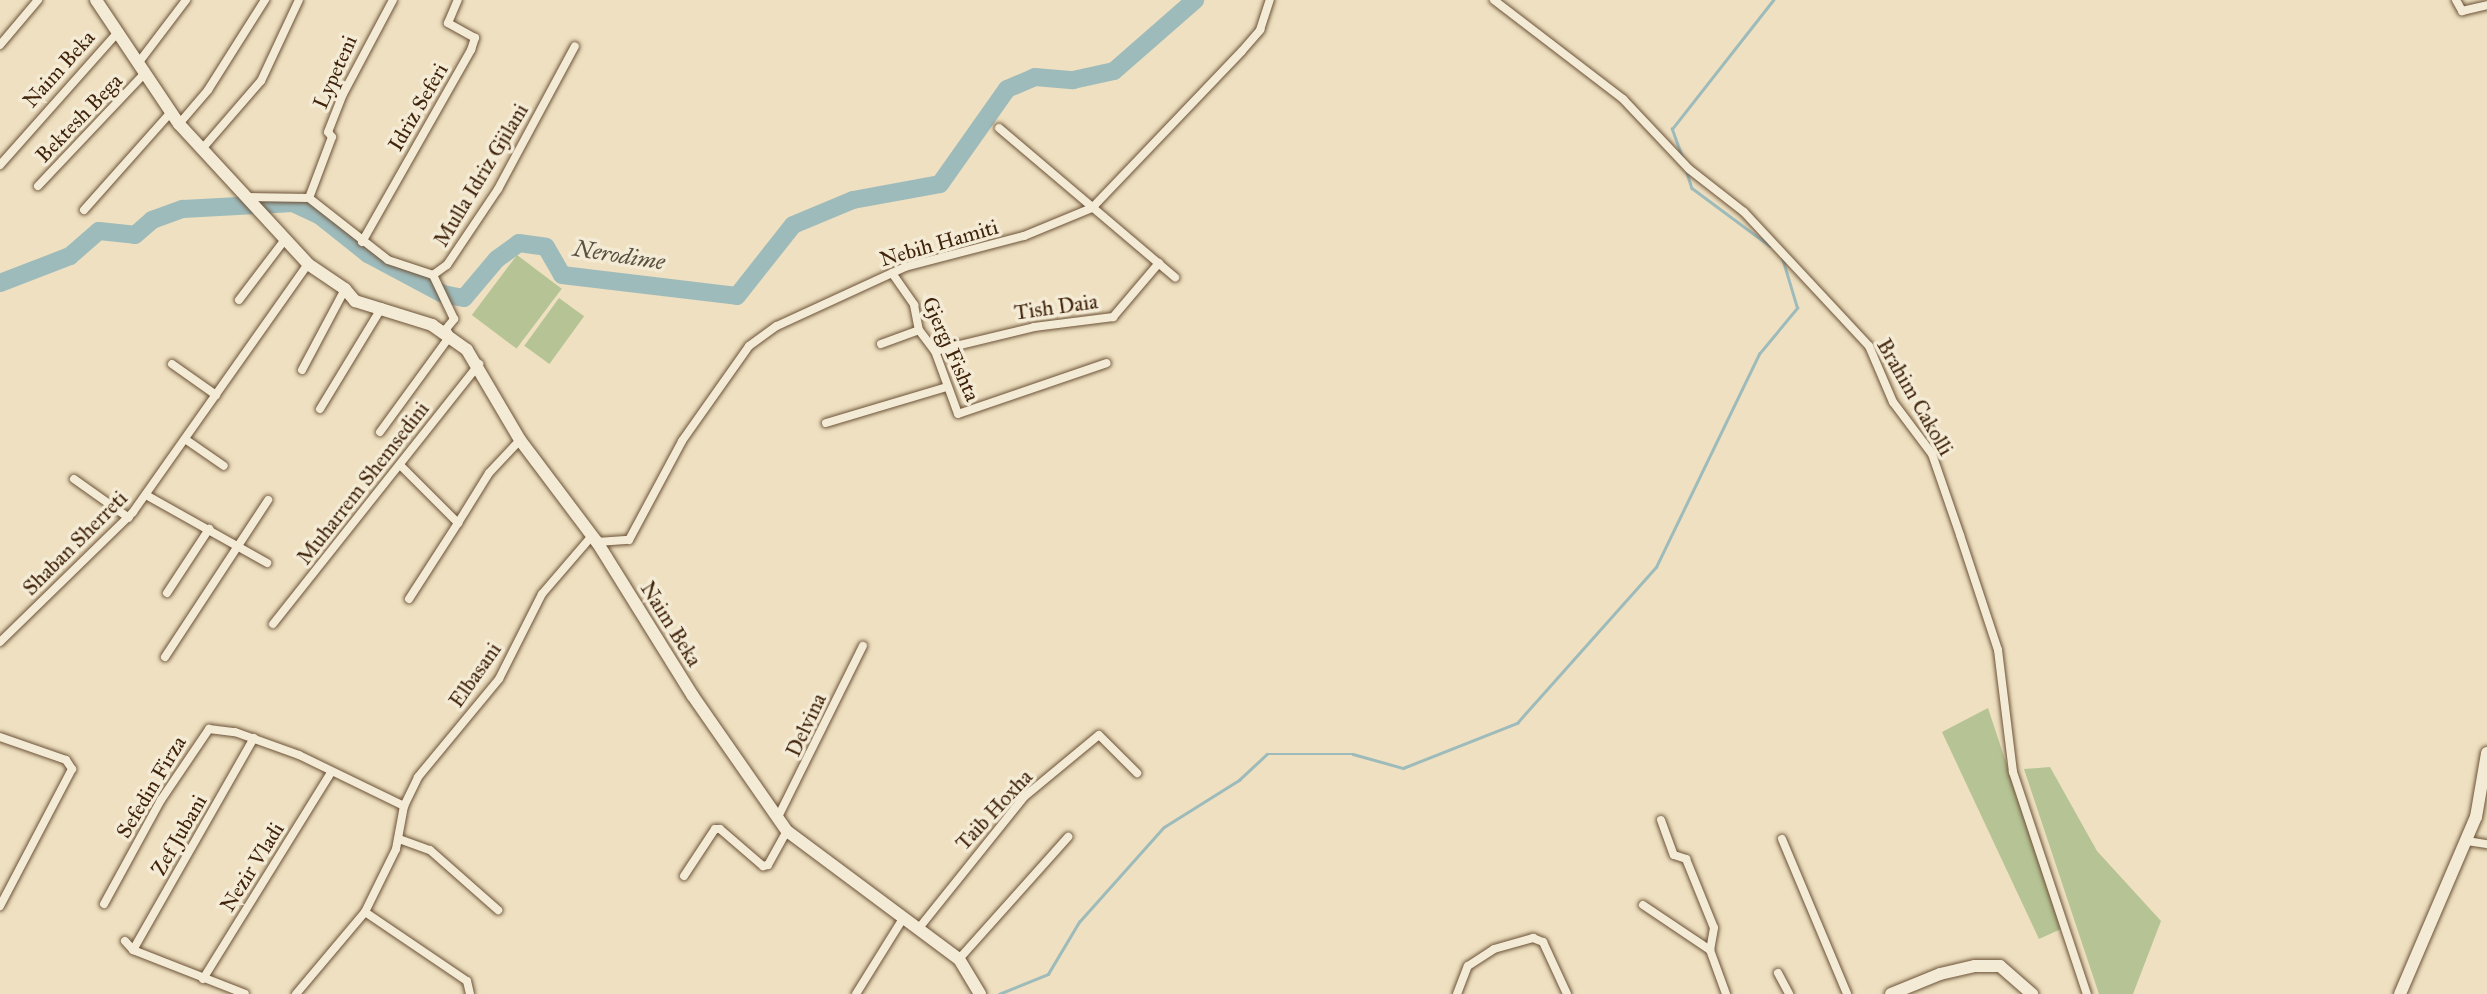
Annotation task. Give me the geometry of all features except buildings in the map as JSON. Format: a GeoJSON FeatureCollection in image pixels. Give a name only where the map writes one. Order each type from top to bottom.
{"type":"FeatureCollection","features":[{"type":"Feature","properties":{"kind":"street"},"geometry":{"type":"LineString","coordinates":[[0,45],[38,0]]}},
{"type":"Feature","properties":{"kind":"street","name":"Bektesh Bega"},"geometry":{"type":"LineString","coordinates":[[37,186],[142,68],[186,0]]}},
{"type":"Feature","properties":{"kind":"street"},"geometry":{"type":"LineString","coordinates":[[179,124],[208,90],[265,0]]}},
{"type":"Feature","properties":{"kind":"street"},"geometry":{"type":"LineString","coordinates":[[202,149],[261,81],[299,0]]}},
{"type":"Feature","properties":{"kind":"street","name":"Lypeteni"},"geometry":{"type":"LineString","coordinates":[[309,198],[332,137],[328,132],[343,94],[393,0]]}},
{"type":"Feature","properties":{"kind":"street","name":"Idriz Seferi"},"geometry":{"type":"LineString","coordinates":[[362,242],[471,50],[475,37],[448,23],[457,0]]}},
{"type":"Feature","properties":{"kind":"street","name":"Nebih Hamiti"},"geometry":{"type":"LineString","coordinates":[[594,540],[629,540],[688,430],[749,346],[777,326],[892,273],[1024,236],[1092,208],[1260,30],[1270,0]]}},
{"type":"Feature","properties":{"kind":"street","name":"Brahim Cakolli"},"geometry":{"type":"LineString","coordinates":[[1494,0],[1623,99],[1689,169],[1744,212],[1868,346],[1893,402],[1932,454],[1998,650],[2013,772],[2087,994]]}},
{"type":"Feature","properties":{"kind":"street"},"geometry":{"type":"LineString","coordinates":[[2456,0],[2462,11],[2487,5]]}},
{"type":"Feature","properties":{"kind":"street","name":"Naim Beka"},"geometry":{"type":"LineString","coordinates":[[99,1],[179,124],[266,222],[286,237],[308,264],[345,289],[355,301],[383,306],[450,336],[479,364],[520,440],[594,540],[694,696],[787,831],[959,960],[980,994]]}},
{"type":"Feature","properties":{"kind":"street","name":"Naim Beka"},"geometry":{"type":"LineString","coordinates":[[0,165],[119,31]]}},
{"type":"Feature","properties":{"kind":"street","name":"Mulla Idriz Gjilani"},"geometry":{"type":"LineString","coordinates":[[309,198],[388,260],[433,275],[447,265],[498,189],[575,46]]}},
{"type":"Feature","properties":{"kind":"street"},"geometry":{"type":"LineString","coordinates":[[84,210],[171,112]]}},
{"type":"Feature","properties":{"kind":"street"},"geometry":{"type":"LineString","coordinates":[[999,128],[1175,277]]}},
{"type":"Feature","properties":{"kind":"street"},"geometry":{"type":"LineString","coordinates":[[243,197],[309,198]]}},
{"type":"Feature","properties":{"kind":"street"},"geometry":{"type":"LineString","coordinates":[[239,300],[286,237]]}},
{"type":"Feature","properties":{"kind":"street","name":"Tish Daia"},"geometry":{"type":"LineString","coordinates":[[935,351],[1034,327],[1113,317],[1159,263]]}},
{"type":"Feature","properties":{"kind":"street","name":"Shaban Sherreti"},"geometry":{"type":"LineString","coordinates":[[0,642],[129,518],[308,264]]}},
{"type":"Feature","properties":{"kind":"street","name":"Gjergj Fishta"},"geometry":{"type":"LineString","coordinates":[[892,273],[914,305],[919,330],[935,351],[954,412],[962,415],[1107,363]]}},
{"type":"Feature","properties":{"kind":"street"},"geometry":{"type":"LineString","coordinates":[[380,432],[450,336],[446,329],[454,319],[433,275]]}},
{"type":"Feature","properties":{"kind":"street"},"geometry":{"type":"LineString","coordinates":[[302,370],[345,289]]}},
{"type":"Feature","properties":{"kind":"street"},"geometry":{"type":"LineString","coordinates":[[320,409],[383,306]]}},
{"type":"Feature","properties":{"kind":"street"},"geometry":{"type":"LineString","coordinates":[[881,344],[919,330]]}},
{"type":"Feature","properties":{"kind":"street"},"geometry":{"type":"LineString","coordinates":[[172,364],[216,395]]}},
{"type":"Feature","properties":{"kind":"street","name":"Muharrem Shemsedini"},"geometry":{"type":"LineString","coordinates":[[273,624],[401,466],[479,364]]}},
{"type":"Feature","properties":{"kind":"street"},"geometry":{"type":"LineString","coordinates":[[825,423],[947,387]]}},
{"type":"Feature","properties":{"kind":"street"},"geometry":{"type":"LineString","coordinates":[[186,439],[224,466]]}},
{"type":"Feature","properties":{"kind":"street"},"geometry":{"type":"LineString","coordinates":[[409,599],[489,473],[520,440]]}},
{"type":"Feature","properties":{"kind":"street"},"geometry":{"type":"LineString","coordinates":[[401,466],[458,523]]}},
{"type":"Feature","properties":{"kind":"street"},"geometry":{"type":"LineString","coordinates":[[74,480],[129,518]]}},
{"type":"Feature","properties":{"kind":"street"},"geometry":{"type":"LineString","coordinates":[[146,495],[267,563]]}},
{"type":"Feature","properties":{"kind":"street"},"geometry":{"type":"LineString","coordinates":[[165,657],[268,500]]}},
{"type":"Feature","properties":{"kind":"street"},"geometry":{"type":"LineString","coordinates":[[167,593],[209,529]]}},
{"type":"Feature","properties":{"kind":"street","name":"Elbasani"},"geometry":{"type":"LineString","coordinates":[[296,994],[365,912],[399,839],[404,806],[418,777],[499,679],[542,594],[594,540]]}},
{"type":"Feature","properties":{"kind":"street","name":"Delvina"},"geometry":{"type":"LineString","coordinates":[[778,817],[863,646]]}},
{"type":"Feature","properties":{"kind":"street","name":"Sefedin Firza"},"geometry":{"type":"LineString","coordinates":[[104,904],[161,800],[209,729],[217,727],[299,755],[330,774],[404,806]]}},
{"type":"Feature","properties":{"kind":"street","name":"Taib Hoxha"},"geometry":{"type":"LineString","coordinates":[[919,928],[1024,797],[1099,735],[1137,772]]}},
{"type":"Feature","properties":{"kind":"street"},"geometry":{"type":"LineString","coordinates":[[0,737],[66,760],[72,769],[0,906]]}},
{"type":"Feature","properties":{"kind":"street","name":"Zef Jubani"},"geometry":{"type":"LineString","coordinates":[[133,950],[254,738]]}},
{"type":"Feature","properties":{"kind":"street"},"geometry":{"type":"LineString","coordinates":[[2400,994],[2476,817],[2487,753]]}},
{"type":"Feature","properties":{"kind":"street","name":"Nezir Vladi"},"geometry":{"type":"LineString","coordinates":[[203,979],[330,774]]}},
{"type":"Feature","properties":{"kind":"street"},"geometry":{"type":"LineString","coordinates":[[1661,820],[1674,855],[1685,859],[1714,928],[1710,950],[1727,994]]}},
{"type":"Feature","properties":{"kind":"street"},"geometry":{"type":"LineString","coordinates":[[684,877],[715,829],[763,866],[768,865],[787,831]]}},
{"type":"Feature","properties":{"kind":"street"},"geometry":{"type":"LineString","coordinates":[[959,960],[1068,837]]}},
{"type":"Feature","properties":{"kind":"street"},"geometry":{"type":"LineString","coordinates":[[399,839],[430,850],[498,910]]}},
{"type":"Feature","properties":{"kind":"street"},"geometry":{"type":"LineString","coordinates":[[1782,839],[1847,994]]}},
{"type":"Feature","properties":{"kind":"street"},"geometry":{"type":"LineString","coordinates":[[2467,841],[2487,844]]}},
{"type":"Feature","properties":{"kind":"street"},"geometry":{"type":"LineString","coordinates":[[1643,905],[1710,950]]}},
{"type":"Feature","properties":{"kind":"street"},"geometry":{"type":"LineString","coordinates":[[365,912],[467,981],[470,994]]}},
{"type":"Feature","properties":{"kind":"street"},"geometry":{"type":"LineString","coordinates":[[856,994],[904,917]]}},
{"type":"Feature","properties":{"kind":"street"},"geometry":{"type":"LineString","coordinates":[[1457,994],[1468,966],[1494,949],[1534,938],[1543,942],[1567,994]]}},
{"type":"Feature","properties":{"kind":"street"},"geometry":{"type":"LineString","coordinates":[[125,941],[133,950],[245,994]]}},
{"type":"Feature","properties":{"kind":"street"},"geometry":{"type":"LineString","coordinates":[[1891,994],[1940,974],[1975,966],[2000,967],[2032,994]]}},
{"type":"Feature","properties":{"kind":"street"},"geometry":{"type":"LineString","coordinates":[[1778,973],[1788,994]]}},
{"type":"Feature","properties":{"kind":"green space"},"geometry":{"type":"Polygon","coordinates":[[[517,255],[562,289],[517,349],[472,315],[517,255]]]}},
{"type":"Feature","properties":{"kind":"green space"},"geometry":{"type":"Polygon","coordinates":[[[559,298],[584,316],[549,364],[524,346],[559,298]]]}},
{"type":"Feature","properties":{"kind":"green space"},"geometry":{"type":"Polygon","coordinates":[[[1988,708],[2061,929],[2039,939],[1942,732],[1988,708]]]}},
{"type":"Feature","properties":{"kind":"green space"},"geometry":{"type":"Polygon","coordinates":[[[2050,767],[2097,851],[2161,921],[2133,994],[2099,994],[2024,769],[2050,767]]]}},
{"type":"Feature","properties":{"kind":"waterway","name":"Nerodime"},"geometry":{"type":"LineString","coordinates":[[0,283],[70,256],[99,231],[135,235],[152,220],[183,209],[293,203],[319,215],[368,254],[443,294],[464,298],[497,259],[519,243],[546,247],[562,275],[737,296],[793,225],[853,200],[940,184],[1007,89],[1035,77],[1073,80],[1114,71],[1195,0]]}},
{"type":"Feature","properties":{"kind":"waterway"},"geometry":{"type":"LineString","coordinates":[[1682,157],[1672,129],[1773,0]]}},
{"type":"Feature","properties":{"kind":"waterway"},"geometry":{"type":"LineString","coordinates":[[1686,170],[1692,188],[1770,246]]}},
{"type":"Feature","properties":{"kind":"waterway"},"geometry":{"type":"LineString","coordinates":[[999,994],[1048,974],[1079,922],[1164,827],[1239,780],[1267,754],[1353,754],[1403,768],[1517,723],[1656,567],[1759,354],[1797,308],[1782,258]]}}]}
